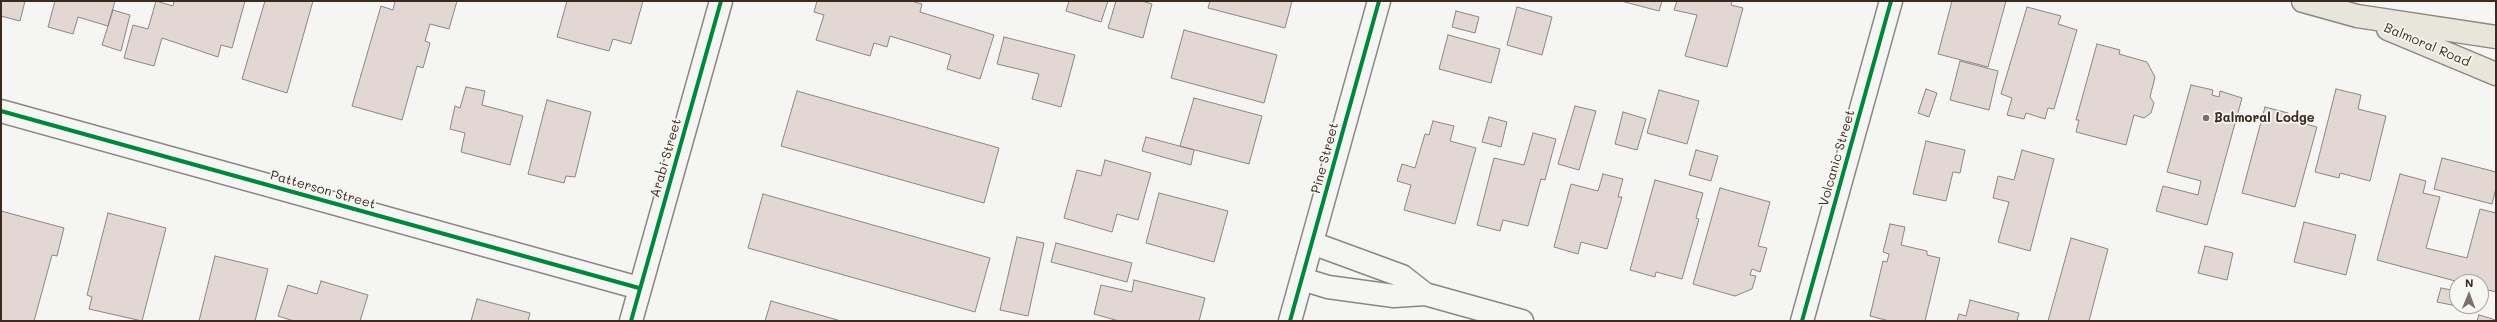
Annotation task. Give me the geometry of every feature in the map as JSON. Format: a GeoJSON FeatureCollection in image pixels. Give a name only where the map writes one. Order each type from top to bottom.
{"type":"FeatureCollection","features":[{"type":"Feature","properties":{"kind":"main road","name":"Balmoral Road"},"geometry":{"type":"LineString","coordinates":[[2303,1],[2357,16],[2496,38]]}},
{"type":"Feature","properties":{"kind":"main road","name":"Balmoral Road"},"geometry":{"type":"LineString","coordinates":[[2357,16],[2496,74]]}},
{"type":"Feature","properties":{"kind":"street","name":"Arabi Street"},"geometry":{"type":"LineString","coordinates":[[631,321],[720,1]]}},
{"type":"Feature","properties":{"kind":"street","name":"Pine Street"},"geometry":{"type":"LineString","coordinates":[[1290,321],[1379,1]]}},
{"type":"Feature","properties":{"kind":"street","name":"Volcanic Street"},"geometry":{"type":"LineString","coordinates":[[1802,321],[1891,1]]}},
{"type":"Feature","properties":{"kind":"street","name":"Patterson Street"},"geometry":{"type":"LineString","coordinates":[[1,111],[639,288]]}},
{"type":"Feature","properties":{"kind":"street"},"geometry":{"type":"LineString","coordinates":[[1312,243],[1402,276],[1425,294]]}},
{"type":"Feature","properties":{"kind":"street"},"geometry":{"type":"LineString","coordinates":[[1302,279],[1328,287],[1394,296],[1425,294],[1522,321]]}},
{"type":"Feature","properties":{"kind":"building"},"geometry":{"type":"Polygon","coordinates":[[[1,1],[25,1],[20,21],[1,16],[1,1]]]}},
{"type":"Feature","properties":{"kind":"building"},"geometry":{"type":"Polygon","coordinates":[[[55,1],[115,1],[108,26],[78,17],[73,34],[48,27],[55,1]]]}},
{"type":"Feature","properties":{"kind":"building"},"geometry":{"type":"Polygon","coordinates":[[[156,1],[173,6],[174,1],[245,1],[232,48],[221,45],[218,57],[162,38],[154,66],[124,58],[133,25],[148,29],[156,1]]]}},
{"type":"Feature","properties":{"kind":"building"},"geometry":{"type":"Polygon","coordinates":[[[265,1],[313,1],[287,93],[242,79],[265,1]]]}},
{"type":"Feature","properties":{"kind":"building"},"geometry":{"type":"Polygon","coordinates":[[[395,1],[457,1],[449,29],[430,24],[425,41],[430,43],[423,68],[417,66],[402,120],[352,106],[381,6],[393,10],[395,1]]]}},
{"type":"Feature","properties":{"kind":"building"},"geometry":{"type":"Polygon","coordinates":[[[567,1],[643,1],[631,44],[613,39],[609,51],[557,37],[567,1]]]}},
{"type":"Feature","properties":{"kind":"building"},"geometry":{"type":"Polygon","coordinates":[[[817,1],[911,1],[922,4],[920,12],[994,35],[980,79],[947,69],[951,55],[890,36],[887,47],[874,43],[870,56],[816,40],[824,15],[814,12],[817,1]]]}},
{"type":"Feature","properties":{"kind":"building"},"geometry":{"type":"Polygon","coordinates":[[[1069,1],[1108,1],[1101,22],[1066,11],[1069,1]]]}},
{"type":"Feature","properties":{"kind":"building"},"geometry":{"type":"Polygon","coordinates":[[[1116,1],[1142,1],[1152,4],[1143,38],[1108,28],[1116,1]]]}},
{"type":"Feature","properties":{"kind":"building"},"geometry":{"type":"Polygon","coordinates":[[[1210,1],[1292,1],[1285,28],[1208,8],[1210,1]]]}},
{"type":"Feature","properties":{"kind":"building"},"geometry":{"type":"Polygon","coordinates":[[[1621,1],[1662,1],[1659,11],[1621,1]]]}},
{"type":"Feature","properties":{"kind":"building"},"geometry":{"type":"Polygon","coordinates":[[[1677,1],[1732,1],[1731,5],[1743,8],[1727,67],[1685,56],[1697,15],[1674,10],[1677,1]]]}},
{"type":"Feature","properties":{"kind":"building"},"geometry":{"type":"Polygon","coordinates":[[[1952,1],[2006,1],[1988,67],[1938,54],[1952,1]]]}},
{"type":"Feature","properties":{"kind":"building"},"geometry":{"type":"Polygon","coordinates":[[[1517,7],[1552,17],[1542,55],[1507,45],[1517,7]]]}},
{"type":"Feature","properties":{"kind":"building"},"geometry":{"type":"Polygon","coordinates":[[[2027,7],[2061,16],[2058,24],[2077,30],[2054,109],[2048,108],[2045,119],[2026,113],[2024,119],[2007,115],[2012,98],[2001,94],[2027,7]]]}},
{"type":"Feature","properties":{"kind":"building"},"geometry":{"type":"Polygon","coordinates":[[[113,10],[130,15],[121,51],[102,45],[113,10]]]}},
{"type":"Feature","properties":{"kind":"building"},"geometry":{"type":"Polygon","coordinates":[[[1456,11],[1479,17],[1475,33],[1452,27],[1456,11]]]}},
{"type":"Feature","properties":{"kind":"building"},"geometry":{"type":"Polygon","coordinates":[[[1184,30],[1277,55],[1264,103],[1171,78],[1184,30]]]}},
{"type":"Feature","properties":{"kind":"building"},"geometry":{"type":"Polygon","coordinates":[[[1448,35],[1500,49],[1491,83],[1439,69],[1448,35]]]}},
{"type":"Feature","properties":{"kind":"building"},"geometry":{"type":"Polygon","coordinates":[[[1004,37],[1075,55],[1061,107],[1032,99],[1039,74],[997,64],[1004,37]]]}},
{"type":"Feature","properties":{"kind":"building"},"geometry":{"type":"Polygon","coordinates":[[[2097,44],[2120,50],[2119,54],[2147,62],[2155,77],[2150,97],[2154,103],[2151,113],[2144,118],[2134,115],[2126,145],[2076,132],[2079,120],[2076,120],[2097,44]]]}},
{"type":"Feature","properties":{"kind":"building"},"geometry":{"type":"Polygon","coordinates":[[[1960,61],[1998,71],[1989,110],[1950,100],[1960,61]]]}},
{"type":"Feature","properties":{"kind":"building"},"geometry":{"type":"Polygon","coordinates":[[[2191,85],[2213,90],[2212,95],[2219,97],[2220,91],[2242,98],[2207,225],[2156,211],[2163,186],[2198,195],[2201,181],[2167,172],[2191,85]]]}},
{"type":"Feature","properties":{"kind":"building"},"geometry":{"type":"Polygon","coordinates":[[[466,87],[485,91],[482,105],[523,116],[510,165],[461,152],[465,133],[450,129],[455,106],[460,108],[466,87]]]}},
{"type":"Feature","properties":{"kind":"building"},"geometry":{"type":"Polygon","coordinates":[[[1926,89],[1937,93],[1929,117],[1918,113],[1926,89]]]}},
{"type":"Feature","properties":{"kind":"building"},"geometry":{"type":"Polygon","coordinates":[[[2336,89],[2361,95],[2358,109],[2386,116],[2370,181],[2340,173],[2339,178],[2315,172],[2336,89]]]}},
{"type":"Feature","properties":{"kind":"building"},"geometry":{"type":"Polygon","coordinates":[[[1659,90],[1699,101],[1687,144],[1647,133],[1659,90]]]}},
{"type":"Feature","properties":{"kind":"building"},"geometry":{"type":"Polygon","coordinates":[[[797,91],[999,148],[984,203],[781,146],[797,91]]]}},
{"type":"Feature","properties":{"kind":"building"},"geometry":{"type":"Polygon","coordinates":[[[1194,98],[1262,116],[1249,164],[1180,146],[1194,98]]]}},
{"type":"Feature","properties":{"kind":"building"},"geometry":{"type":"Polygon","coordinates":[[[547,100],[591,112],[575,177],[566,176],[564,183],[528,174],[547,100]]]}},
{"type":"Feature","properties":{"kind":"building"},"geometry":{"type":"Polygon","coordinates":[[[1575,106],[1596,111],[1579,170],[1558,164],[1575,106]]]}},
{"type":"Feature","properties":{"kind":"building"},"geometry":{"type":"Polygon","coordinates":[[[2265,107],[2288,113],[2287,119],[2317,127],[2295,207],[2242,193],[2265,107]]]}},
{"type":"Feature","properties":{"kind":"building"},"geometry":{"type":"Polygon","coordinates":[[[1623,112],[1646,119],[1637,150],[1615,144],[1623,112]]]}},
{"type":"Feature","properties":{"kind":"building"},"geometry":{"type":"Polygon","coordinates":[[[1489,117],[1507,122],[1501,147],[1482,142],[1489,117]]]}},
{"type":"Feature","properties":{"kind":"building"},"geometry":{"type":"Polygon","coordinates":[[[1433,121],[1454,126],[1450,141],[1476,148],[1455,224],[1404,210],[1411,185],[1397,181],[1402,164],[1415,168],[1425,134],[1429,135],[1433,121]]]}},
{"type":"Feature","properties":{"kind":"building"},"geometry":{"type":"Polygon","coordinates":[[[1533,133],[1556,139],[1545,180],[1541,179],[1528,226],[1503,220],[1500,231],[1477,225],[1494,158],[1524,165],[1533,133]]]}},
{"type":"Feature","properties":{"kind":"building"},"geometry":{"type":"Polygon","coordinates":[[[1146,137],[1194,150],[1191,165],[1142,151],[1146,137]]]}},
{"type":"Feature","properties":{"kind":"building"},"geometry":{"type":"Polygon","coordinates":[[[1926,141],[1965,150],[1960,173],[1953,172],[1946,201],[1913,194],[1926,141]]]}},
{"type":"Feature","properties":{"kind":"building"},"geometry":{"type":"Polygon","coordinates":[[[1696,150],[1718,156],[1711,181],[1689,175],[1696,150]]]}},
{"type":"Feature","properties":{"kind":"building"},"geometry":{"type":"Polygon","coordinates":[[[2022,150],[2054,159],[2030,251],[1998,242],[2009,202],[1993,198],[1998,176],[2014,180],[2022,150]]]}},
{"type":"Feature","properties":{"kind":"building"},"geometry":{"type":"Polygon","coordinates":[[[2442,158],[2496,172],[2496,188],[2492,204],[2434,189],[2442,158]]]}},
{"type":"Feature","properties":{"kind":"building"},"geometry":{"type":"Polygon","coordinates":[[[1105,160],[1151,173],[1138,220],[1117,214],[1112,232],[1064,218],[1077,170],[1101,176],[1105,160]]]}},
{"type":"Feature","properties":{"kind":"building"},"geometry":{"type":"Polygon","coordinates":[[[1603,174],[1623,179],[1618,197],[1622,197],[1607,249],[1581,242],[1578,254],[1554,247],[1571,184],[1598,191],[1603,174]]]}},
{"type":"Feature","properties":{"kind":"building"},"geometry":{"type":"Polygon","coordinates":[[[2400,174],[2426,181],[2423,193],[2440,197],[2426,248],[2467,258],[2480,209],[2496,213],[2496,292],[2489,290],[2489,274],[2449,274],[2449,279],[2377,260],[2400,174]]]}},
{"type":"Feature","properties":{"kind":"building"},"geometry":{"type":"Polygon","coordinates":[[[1655,180],[1703,193],[1696,218],[1699,219],[1682,279],[1656,272],[1655,277],[1630,270],[1655,180]]]}},
{"type":"Feature","properties":{"kind":"building"},"geometry":{"type":"Polygon","coordinates":[[[1720,188],[1770,202],[1758,246],[1767,248],[1760,272],[1752,269],[1750,275],[1756,276],[1752,289],[1735,296],[1693,284],[1720,188]]]}},
{"type":"Feature","properties":{"kind":"building"},"geometry":{"type":"Polygon","coordinates":[[[1159,193],[1228,211],[1214,262],[1146,243],[1159,193]]]}},
{"type":"Feature","properties":{"kind":"building"},"geometry":{"type":"Polygon","coordinates":[[[763,194],[990,258],[975,312],[748,248],[763,194]]]}},
{"type":"Feature","properties":{"kind":"building"},"geometry":{"type":"Polygon","coordinates":[[[1,211],[64,228],[57,256],[52,255],[34,321],[1,321],[1,211]]]}},
{"type":"Feature","properties":{"kind":"building"},"geometry":{"type":"Polygon","coordinates":[[[108,213],[166,228],[142,321],[89,309],[92,297],[87,295],[108,213]]]}},
{"type":"Feature","properties":{"kind":"building"},"geometry":{"type":"Polygon","coordinates":[[[2304,222],[2356,235],[2346,275],[2294,262],[2304,222]]]}},
{"type":"Feature","properties":{"kind":"building"},"geometry":{"type":"Polygon","coordinates":[[[1890,224],[1905,227],[1901,245],[1927,251],[1927,255],[1940,258],[1925,321],[1889,321],[1870,316],[1883,261],[1887,262],[1889,254],[1883,252],[1890,224]]]}},
{"type":"Feature","properties":{"kind":"building"},"geometry":{"type":"Polygon","coordinates":[[[1017,237],[1044,243],[1028,316],[1000,310],[1017,237]]]}},
{"type":"Feature","properties":{"kind":"building"},"geometry":{"type":"Polygon","coordinates":[[[2071,238],[2108,249],[2089,321],[2048,321],[2071,238]]]}},
{"type":"Feature","properties":{"kind":"building"},"geometry":{"type":"Polygon","coordinates":[[[1056,243],[1132,263],[1127,282],[1051,262],[1056,243]]]}},
{"type":"Feature","properties":{"kind":"building"},"geometry":{"type":"Polygon","coordinates":[[[2205,246],[2233,253],[2227,280],[2198,273],[2205,246]]]}},
{"type":"Feature","properties":{"kind":"building"},"geometry":{"type":"Polygon","coordinates":[[[215,256],[268,269],[255,321],[199,321],[215,256]]]}},
{"type":"Feature","properties":{"kind":"building"},"geometry":{"type":"Polygon","coordinates":[[[1134,280],[1205,298],[1199,321],[1119,321],[1094,314],[1101,285],[1132,292],[1134,280]]]}},
{"type":"Feature","properties":{"kind":"building"},"geometry":{"type":"Polygon","coordinates":[[[321,281],[368,295],[360,321],[294,321],[278,316],[288,285],[317,294],[321,281]]]}},
{"type":"Feature","properties":{"kind":"building"},"geometry":{"type":"Polygon","coordinates":[[[2441,288],[2449,290],[2449,304],[2437,302],[2441,288]]]}},
{"type":"Feature","properties":{"kind":"building"},"geometry":{"type":"Polygon","coordinates":[[[477,299],[530,313],[528,321],[471,321],[477,299]]]}},
{"type":"Feature","properties":{"kind":"building"},"geometry":{"type":"Polygon","coordinates":[[[1970,300],[2019,313],[2017,321],[1957,321],[1959,314],[1966,316],[1970,300]]]}},
{"type":"Feature","properties":{"kind":"building"},"geometry":{"type":"Polygon","coordinates":[[[771,301],[841,321],[765,321],[771,301]]]}},
{"type":"Feature","properties":{"kind":"building"},"geometry":{"type":"Polygon","coordinates":[[[2479,315],[2496,320],[2496,321],[2477,321],[2479,315]]]}},
{"type":"Feature","properties":{"kind":"cycle path"},"geometry":{"type":"LineString","coordinates":[[631,321],[721,1]]}},
{"type":"Feature","properties":{"kind":"cycle path"},"geometry":{"type":"LineString","coordinates":[[1290,321],[1379,1]]}},
{"type":"Feature","properties":{"kind":"cycle path"},"geometry":{"type":"LineString","coordinates":[[1802,321],[1891,1]]}},
{"type":"Feature","properties":{"kind":"cycle path"},"geometry":{"type":"LineString","coordinates":[[1,111],[639,288]]}},
{"type":"Feature","properties":{"kind":"place","name":"Balmoral Lodge"},"geometry":{"type":"Point","coordinates":[2206,118]}}]}
